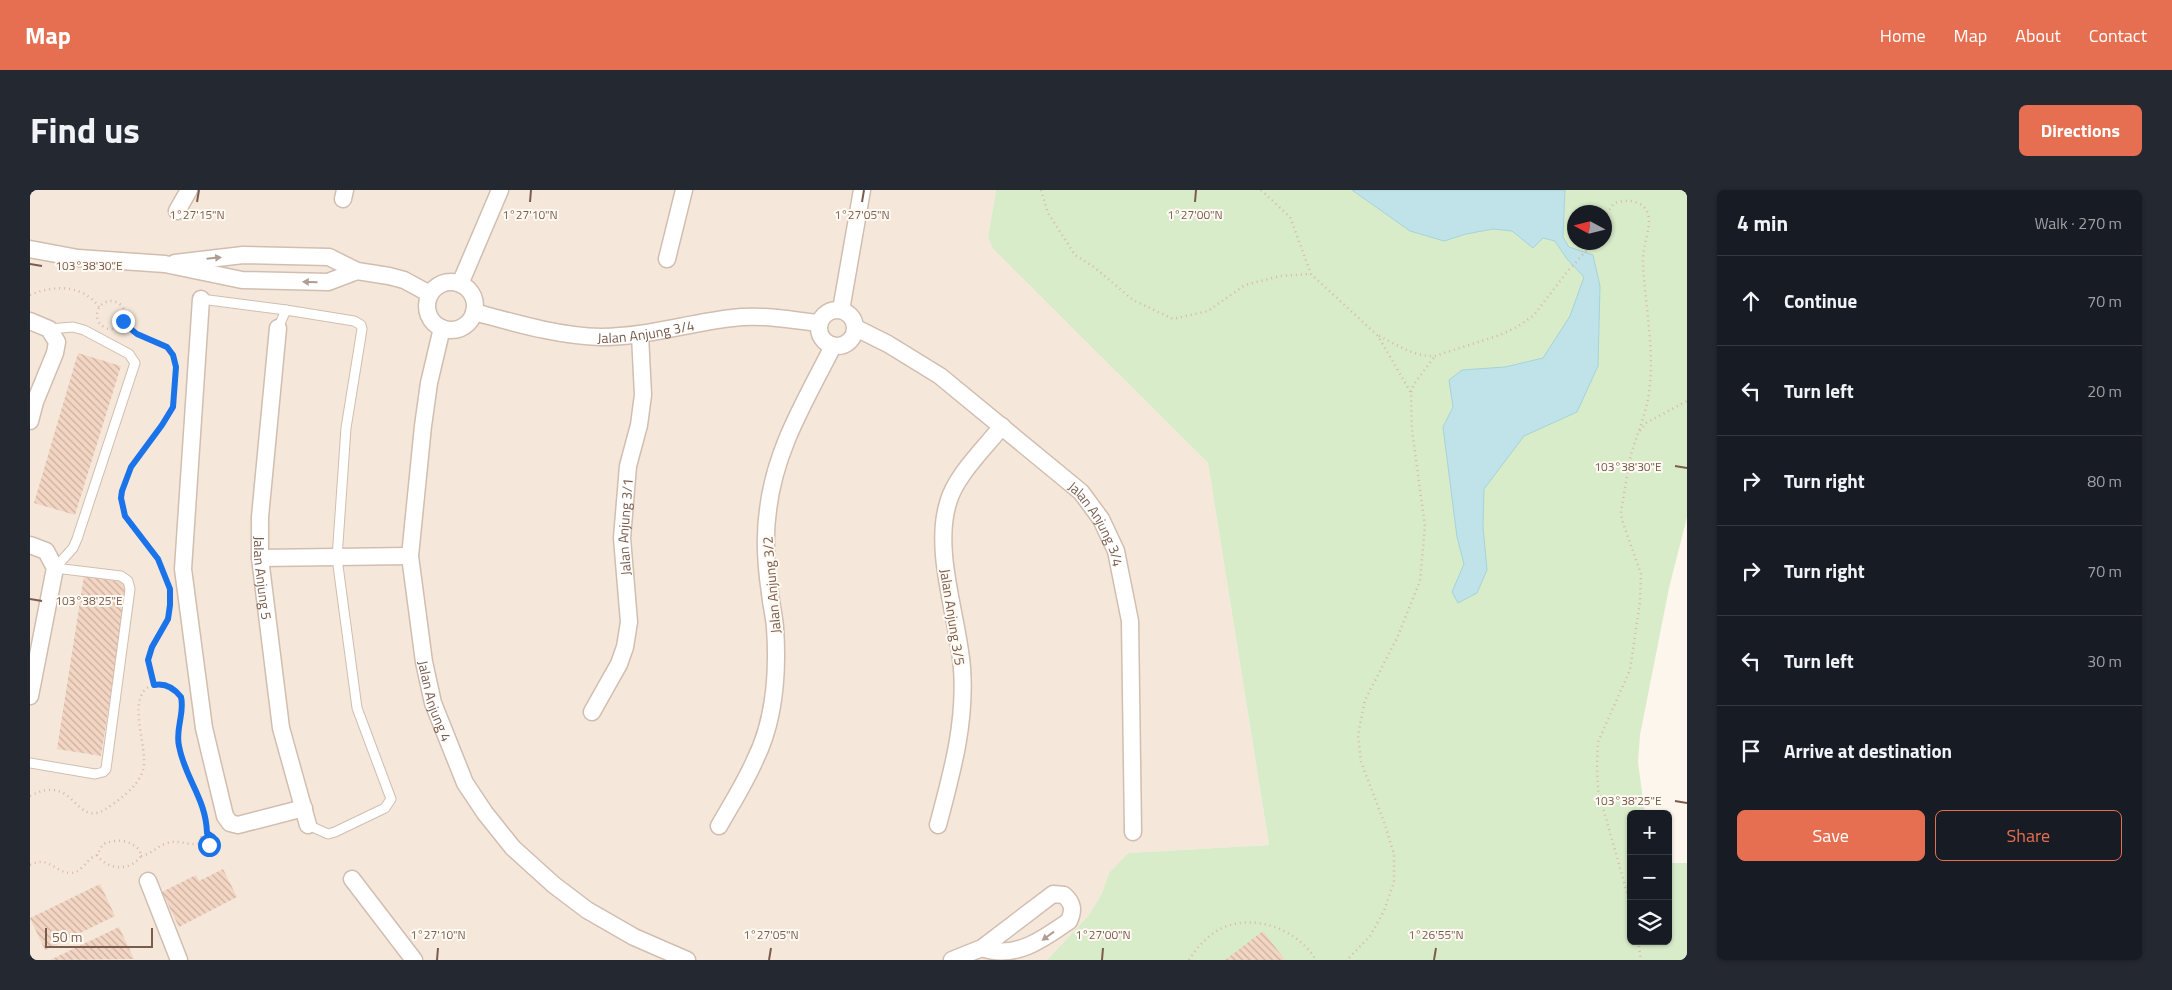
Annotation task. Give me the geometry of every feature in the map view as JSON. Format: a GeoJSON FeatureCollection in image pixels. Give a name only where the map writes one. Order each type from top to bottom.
{"type":"FeatureCollection","features":[{"type":"Feature","properties":{"kind":"street"},"geometry":{"type":"LineString","coordinates":[[177,211],[189,190]]}},
{"type":"Feature","properties":{"kind":"street"},"geometry":{"type":"LineString","coordinates":[[460,284],[500,190]]}},
{"type":"Feature","properties":{"kind":"street"},"geometry":{"type":"LineString","coordinates":[[667,259],[684,190]]}},
{"type":"Feature","properties":{"kind":"street"},"geometry":{"type":"LineString","coordinates":[[841,310],[862,190]]}},
{"type":"Feature","properties":{"kind":"street"},"geometry":{"type":"LineString","coordinates":[[30,249],[78,258],[165,264],[242,280],[328,282],[357,271]]}},
{"type":"Feature","properties":{"kind":"street"},"geometry":{"type":"LineString","coordinates":[[165,264],[243,255],[329,258],[357,271],[404,280],[430,294]]}},
{"type":"Feature","properties":{"kind":"street"},"geometry":{"type":"LineString","coordinates":[[452,282],[460,284],[467,288],[472,295],[474,312],[462,328],[452,330],[442,328],[433,323],[428,314],[427,304],[430,294],[435,287],[443,283],[452,282]]}},
{"type":"Feature","properties":{"kind":"street"},"geometry":{"type":"LineString","coordinates":[[201,299],[182,569],[204,728],[225,816],[230,823],[238,824],[304,808]]}},
{"type":"Feature","properties":{"kind":"street"},"geometry":{"type":"LineString","coordinates":[[841,310],[852,316],[856,328],[851,340],[846,344],[833,346],[822,338],[819,324],[825,314],[830,311],[841,310]]}},
{"type":"Feature","properties":{"kind":"street","name":"Jalan Anjung 3/4"},"geometry":{"type":"LineString","coordinates":[[474,312],[547,331],[600,337],[640,335],[734,317],[762,316],[819,324]]}},
{"type":"Feature","properties":{"kind":"street"},"geometry":{"type":"LineString","coordinates":[[30,321],[49,329],[57,342],[55,352],[32,405],[30,421]]}},
{"type":"Feature","properties":{"kind":"street","name":"Jalan Anjung 5"},"geometry":{"type":"LineString","coordinates":[[278,328],[260,517],[260,558],[282,728],[308,825]]}},
{"type":"Feature","properties":{"kind":"street","name":"Jalan Anjung 4"},"geometry":{"type":"LineString","coordinates":[[442,328],[429,382],[410,556],[424,662],[433,703],[465,783],[485,813],[513,848],[554,885],[587,910],[634,937],[687,960]]}},
{"type":"Feature","properties":{"kind":"street","name":"Jalan Anjung 3/4"},"geometry":{"type":"LineString","coordinates":[[856,328],[888,344],[940,376],[1081,492],[1101,519],[1116,551],[1130,621],[1133,832]]}},
{"type":"Feature","properties":{"kind":"street","name":"Jalan Anjung 3/1"},"geometry":{"type":"LineString","coordinates":[[592,712],[620,664],[629,622],[622,538],[628,466],[639,425],[643,395],[640,335]]}},
{"type":"Feature","properties":{"kind":"street","name":"Jalan Anjung 3/2"},"geometry":{"type":"LineString","coordinates":[[719,826],[756,760],[767,730],[773,692],[776,654],[775,624],[766,555],[768,511],[773,476],[783,444],[833,346]]}},
{"type":"Feature","properties":{"kind":"street","name":"Jalan Anjung 3/5"},"geometry":{"type":"LineString","coordinates":[[938,824],[959,742],[962,702],[962,669],[943,552],[943,528],[948,502],[957,482],[1002,426]]}},
{"type":"Feature","properties":{"kind":"street"},"geometry":{"type":"LineString","coordinates":[[30,545],[46,551],[55,568],[30,696]]}},
{"type":"Feature","properties":{"kind":"street"},"geometry":{"type":"LineString","coordinates":[[260,558],[410,556]]}},
{"type":"Feature","properties":{"kind":"street"},"geometry":{"type":"LineString","coordinates":[[352,879],[414,960]]}},
{"type":"Feature","properties":{"kind":"street"},"geometry":{"type":"LineString","coordinates":[[148,881],[179,960]]}},
{"type":"Feature","properties":{"kind":"street"},"geometry":{"type":"LineString","coordinates":[[952,960],[982,948],[1053,894],[1064,895],[1072,906],[1072,914],[1069,920],[1021,956],[1011,959],[1000,958],[990,955],[982,948]]}},
{"type":"Feature","properties":{"kind":"lane"},"geometry":{"type":"LineString","coordinates":[[201,299],[354,321],[362,329],[346,428],[337,558],[357,708],[391,799],[385,808],[335,832],[328,834],[308,825]]}},
{"type":"Feature","properties":{"kind":"lane"},"geometry":{"type":"LineString","coordinates":[[278,328],[286,310]]}},
{"type":"Feature","properties":{"kind":"lane"},"geometry":{"type":"LineString","coordinates":[[49,329],[73,327],[84,330],[129,354],[135,363],[78,539],[73,548],[55,568]]}},
{"type":"Feature","properties":{"kind":"lane"},"geometry":{"type":"LineString","coordinates":[[30,763],[95,774],[103,772],[106,768],[130,589],[128,581],[121,576],[55,568]]}},
{"type":"Feature","properties":{"kind":"path"},"geometry":{"type":"LineString","coordinates":[[1042,190],[1048,213],[1075,255],[1094,267],[1133,300],[1173,319],[1208,311],[1245,285],[1280,276],[1311,274]]}},
{"type":"Feature","properties":{"kind":"path"},"geometry":{"type":"LineString","coordinates":[[1262,190],[1290,217],[1311,274],[1378,336],[1411,393]]}},
{"type":"Feature","properties":{"kind":"path"},"geometry":{"type":"LineString","coordinates":[[1612,206],[1614,203],[1632,200],[1640,203],[1649,221],[1642,252],[1650,347],[1650,390],[1632,454],[1621,511],[1624,527],[1641,574],[1637,626],[1630,670],[1598,742],[1597,766],[1598,790],[1629,900]]}},
{"type":"Feature","properties":{"kind":"path"},"geometry":{"type":"LineString","coordinates":[[1378,336],[1400,345],[1412,353],[1435,356],[1500,335],[1517,327],[1534,315],[1567,272],[1587,250]]}},
{"type":"Feature","properties":{"kind":"path"},"geometry":{"type":"LineString","coordinates":[[30,295],[47,289],[73,289],[88,295],[99,307]]}},
{"type":"Feature","properties":{"kind":"path"},"geometry":{"type":"LineString","coordinates":[[106,301],[120,304],[124,311],[122,322],[112,328],[104,327],[97,316],[99,307],[106,301]]}},
{"type":"Feature","properties":{"kind":"path"},"geometry":{"type":"LineString","coordinates":[[122,322],[146,339],[163,344],[175,360],[176,381],[173,407],[131,467],[121,498],[125,516],[158,559],[170,589]]}},
{"type":"Feature","properties":{"kind":"path"},"geometry":{"type":"LineString","coordinates":[[1347,960],[1370,936],[1384,911],[1394,882],[1394,854],[1361,762],[1358,735],[1365,700],[1397,638],[1420,581],[1424,526],[1412,430],[1411,393],[1414,384],[1435,356]]}},
{"type":"Feature","properties":{"kind":"path"},"geometry":{"type":"LineString","coordinates":[[1637,434],[1646,423],[1687,402]]}},
{"type":"Feature","properties":{"kind":"path"},"geometry":{"type":"LineString","coordinates":[[154,685],[148,665],[149,654],[168,619],[170,595]]}},
{"type":"Feature","properties":{"kind":"path"},"geometry":{"type":"LineString","coordinates":[[30,796],[46,789],[61,791],[84,811],[93,812],[102,811],[128,791],[139,779],[144,762],[138,720],[138,708],[142,695],[154,685],[161,684],[170,687],[181,697],[182,708],[177,732],[178,746],[184,766],[206,815],[207,833],[202,838],[204,844]]}},
{"type":"Feature","properties":{"kind":"path"},"geometry":{"type":"LineString","coordinates":[[97,855],[106,864],[119,868],[133,864],[141,856],[149,855],[168,842],[209,845],[213,841],[212,835],[207,833]]}},
{"type":"Feature","properties":{"kind":"path"},"geometry":{"type":"LineString","coordinates":[[30,865],[42,862],[50,863],[70,873],[76,872],[90,857],[97,855],[103,844],[122,840],[137,847],[141,856]]}},
{"type":"Feature","properties":{"kind":"path"},"geometry":{"type":"LineString","coordinates":[[1189,960],[1199,944],[1222,928],[1245,922],[1272,926],[1291,933],[1310,948],[1316,960]]}},
{"type":"Feature","properties":{"kind":"path"},"geometry":{"type":"LineString","coordinates":[[1639,945],[1641,960]]}},
{"type":"Feature","properties":{"kind":"shaded area"},"geometry":{"type":"Polygon","coordinates":[[[30,190],[996,190],[988,237],[993,249],[1208,463],[1269,845],[1128,853],[1109,873],[1102,893],[1089,915],[1047,960],[30,960],[30,190]]]}},
{"type":"Feature","properties":{"kind":"green space"},"geometry":{"type":"Polygon","coordinates":[[[996,190],[1687,190],[1687,517],[1669,588],[1640,735],[1638,762],[1644,810],[1627,810],[1627,945],[1672,945],[1672,863],[1687,863],[1687,960],[1047,960],[1089,915],[1102,893],[1109,873],[1128,853],[1269,845],[1208,463],[993,249],[988,237],[996,190]]]}},
{"type":"Feature","properties":{"kind":"water"},"geometry":{"type":"Polygon","coordinates":[[[1352,190],[1565,190],[1563,237],[1567,244],[1567,250],[1578,250],[1593,255],[1600,286],[1598,366],[1577,412],[1524,436],[1484,489],[1483,527],[1487,570],[1477,593],[1458,603],[1452,592],[1464,564],[1457,537],[1443,427],[1453,407],[1449,380],[1462,370],[1505,367],[1543,358],[1570,316],[1584,277],[1567,259],[1555,241],[1543,238],[1533,248],[1512,231],[1493,229],[1466,234],[1444,241],[1410,231],[1352,190]]]}},
{"type":"Feature","properties":{"kind":"building"},"geometry":{"type":"Polygon","coordinates":[[[78,353],[121,366],[75,515],[34,503],[78,353]]]}},
{"type":"Feature","properties":{"kind":"building"},"geometry":{"type":"Polygon","coordinates":[[[84,576],[128,583],[101,756],[57,749],[84,576]]]}},
{"type":"Feature","properties":{"kind":"building"},"geometry":{"type":"Polygon","coordinates":[[[223,869],[237,897],[179,927],[162,892],[196,875],[199,881],[223,869]]]}},
{"type":"Feature","properties":{"kind":"building"},"geometry":{"type":"Polygon","coordinates":[[[100,884],[115,916],[45,950],[30,918],[100,884]]]}},
{"type":"Feature","properties":{"kind":"building"},"geometry":{"type":"Polygon","coordinates":[[[119,927],[134,959],[50,960],[119,927]]]}},
{"type":"Feature","properties":{"kind":"building"},"geometry":{"type":"Polygon","coordinates":[[[1263,931],[1285,960],[1225,960],[1263,931]]]}},
{"type":"Feature","properties":{"kind":"route"},"geometry":{"type":"LineString","coordinates":[[123,321],[137,334],[167,347],[175,360],[176,381],[173,407],[131,467],[122,491],[121,504],[128,521],[162,565],[169,585],[170,605],[168,619],[152,647],[148,665],[154,685],[161,684],[170,687],[181,697],[182,708],[177,732],[178,746],[184,766],[206,815],[207,833],[213,837],[213,841],[209,845]]}}]}
